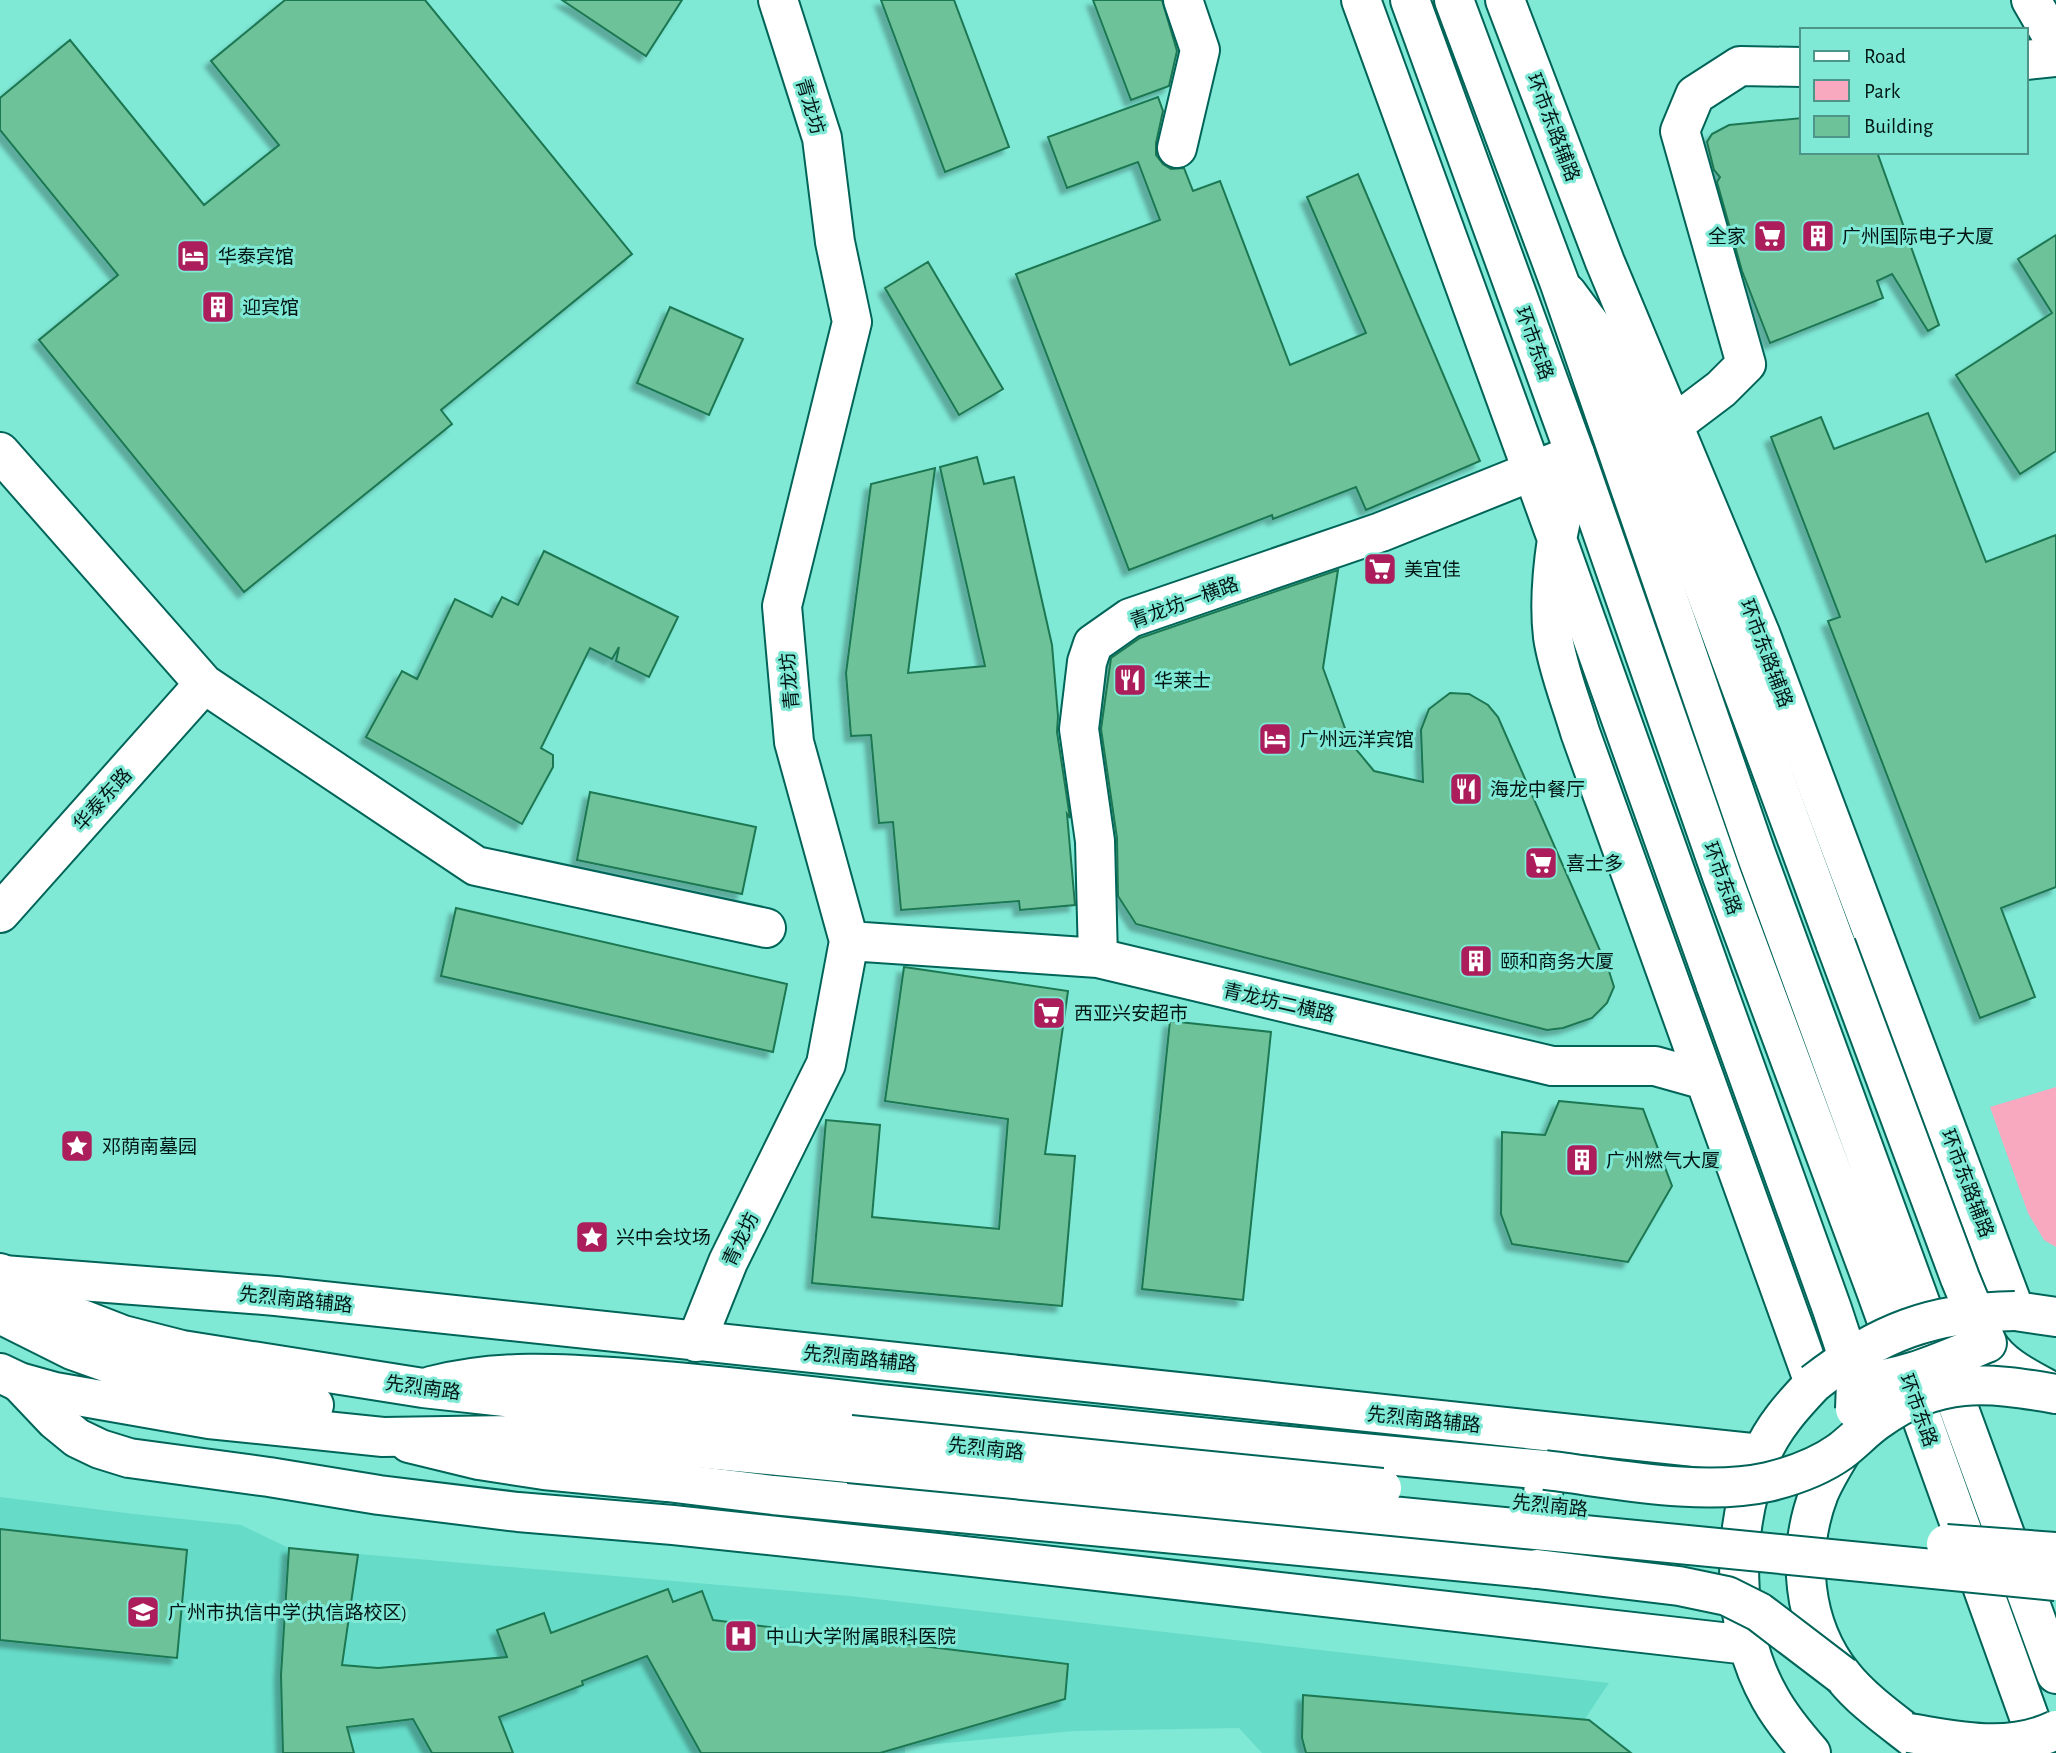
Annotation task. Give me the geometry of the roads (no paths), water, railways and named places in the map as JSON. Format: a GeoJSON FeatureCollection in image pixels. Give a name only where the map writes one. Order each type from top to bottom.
{"type":"FeatureCollection","features":[{"type":"Feature","properties":{"kind":"main road","name":"青龙坊"},"geometry":{"type":"LineString","coordinates":[[696,1342],[729,1262],[826,1064],[849,941],[794,742],[782,607],[852,322],[835,242],[822,138],[778,0]]}},
{"type":"Feature","properties":{"kind":"main road"},"geometry":{"type":"LineString","coordinates":[[1177,148],[1200,50],[1183,0]]}},
{"type":"Feature","properties":{"kind":"main road"},"geometry":{"type":"LineString","coordinates":[[1361,0],[1557,539],[1856,1382],[1854,1417],[1842,1451],[1820,1492],[1805,1554],[1812,1612],[1819,1634],[1843,1676]]}},
{"type":"Feature","properties":{"kind":"main road","name":"环市东路"},"geometry":{"type":"LineString","coordinates":[[1410,0],[1575,454],[1713,850],[1991,1566],[2042,1753]]}},
{"type":"Feature","properties":{"kind":"main road","name":"环市东路"},"geometry":{"type":"LineString","coordinates":[[1454,0],[1560,284],[1760,867],[2056,1674]]}},
{"type":"Feature","properties":{"kind":"main road","name":"环市东路辅路"},"geometry":{"type":"LineString","coordinates":[[1505,0],[1605,262],[1760,633],[2015,1311]]}},
{"type":"Feature","properties":{"kind":"main road"},"geometry":{"type":"LineString","coordinates":[[2031,0],[2056,43]]}},
{"type":"Feature","properties":{"kind":"main road"},"geometry":{"type":"LineString","coordinates":[[2028,60],[2056,57]]}},
{"type":"Feature","properties":{"kind":"main road"},"geometry":{"type":"LineString","coordinates":[[1560,284],[1616,359],[1672,426],[1721,390],[1746,364],[1680,131],[1695,95],[1740,66],[1800,67]]}},
{"type":"Feature","properties":{"kind":"main road"},"geometry":{"type":"LineString","coordinates":[[1605,262],[1616,359],[1624,470]]}},
{"type":"Feature","properties":{"kind":"main road"},"geometry":{"type":"LineString","coordinates":[[1616,359],[1697,569],[1960,1278],[1987,1343],[1993,1352],[2014,1370],[2056,1394]]}},
{"type":"Feature","properties":{"kind":"main road"},"geometry":{"type":"LineString","coordinates":[[0,452],[204,684],[476,866],[766,928]]}},
{"type":"Feature","properties":{"kind":"main road"},"geometry":{"type":"LineString","coordinates":[[1575,454],[1551,579],[1551,612],[1559,664],[1580,732],[1814,1383]]}},
{"type":"Feature","properties":{"kind":"main road","name":"青龙坊一横路"},"geometry":{"type":"LineString","coordinates":[[1098,958],[1095,841],[1079,729],[1087,662],[1093,644],[1130,618],[1381,532],[1575,454]]}},
{"type":"Feature","properties":{"kind":"main road","name":"华泰东路"},"geometry":{"type":"LineString","coordinates":[[0,913],[204,684]]}},
{"type":"Feature","properties":{"kind":"main road","name":"青龙坊二横路"},"geometry":{"type":"LineString","coordinates":[[849,941],[1098,958],[1552,1066],[1656,1066],[1705,1080]]}},
{"type":"Feature","properties":{"kind":"main road","name":"先烈南路"},"geometry":{"type":"LineString","coordinates":[[1,1274],[74,1316],[123,1335],[182,1350],[423,1388],[849,1449],[1991,1566]]}},
{"type":"Feature","properties":{"kind":"main road","name":"先烈南路辅路"},"geometry":{"type":"LineString","coordinates":[[1,1274],[276,1296],[1761,1454]]}},
{"type":"Feature","properties":{"kind":"main road"},"geometry":{"type":"LineString","coordinates":[[1811,1753],[1792,1732],[1769,1697],[1748,1645],[1738,1564],[1745,1508],[1761,1454],[1789,1409],[1814,1383],[1873,1343],[1931,1320],[1979,1311],[2015,1311],[2056,1317]]}},
{"type":"Feature","properties":{"kind":"main road","name":"先烈南路"},"geometry":{"type":"LineString","coordinates":[[0,1314],[72,1350],[159,1381],[518,1435]]}},
{"type":"Feature","properties":{"kind":"main road"},"geometry":{"type":"LineString","coordinates":[[1856,1382],[1898,1376],[1987,1343]]}},
{"type":"Feature","properties":{"kind":"main road"},"geometry":{"type":"LineString","coordinates":[[423,1388],[467,1376],[509,1373],[680,1382],[1648,1482],[1736,1487],[1767,1482],[1818,1465],[1842,1451],[1892,1409],[1935,1391],[1984,1384],[2056,1394]]}},
{"type":"Feature","properties":{"kind":"main road"},"geometry":{"type":"LineString","coordinates":[[6,1382],[76,1437],[100,1449],[129,1458],[379,1495],[517,1512],[673,1525],[937,1553],[1748,1645]]}},
{"type":"Feature","properties":{"kind":"main road","name":"先烈南路"},"geometry":{"type":"LineString","coordinates":[[6,1382],[209,1419],[383,1437],[518,1435],[849,1449]]}},
{"type":"Feature","properties":{"kind":"main road"},"geometry":{"type":"LineString","coordinates":[[383,1437],[479,1460],[544,1470],[1679,1586],[1727,1596],[1759,1612],[1843,1676],[1873,1705],[1920,1743],[2005,1744],[2056,1730]]}},
{"type":"Feature","properties":{"kind":"main road"},"geometry":{"type":"LineString","coordinates":[[1537,1570],[1545,1470]]}},
{"type":"Feature","properties":{"kind":"main road"},"geometry":{"type":"LineString","coordinates":[[1991,1566],[2056,1552]]}},
{"type":"Feature","properties":{"kind":"main road"},"geometry":{"type":"LineString","coordinates":[[1991,1566],[2056,1581]]}},
{"type":"Feature","properties":{"kind":"place","name":"全家"},"geometry":{"type":"Point","coordinates":[1770,236]}},
{"type":"Feature","properties":{"kind":"place","name":"广州国际电子大厦"},"geometry":{"type":"Point","coordinates":[1818,236]}},
{"type":"Feature","properties":{"kind":"place","name":"华泰宾馆"},"geometry":{"type":"Point","coordinates":[193,256]}},
{"type":"Feature","properties":{"kind":"place","name":"迎宾馆"},"geometry":{"type":"Point","coordinates":[218,307]}},
{"type":"Feature","properties":{"kind":"place","name":"美宜佳"},"geometry":{"type":"Point","coordinates":[1380,569]}},
{"type":"Feature","properties":{"kind":"place","name":"华莱士"},"geometry":{"type":"Point","coordinates":[1130,680]}},
{"type":"Feature","properties":{"kind":"place","name":"广州远洋宾馆"},"geometry":{"type":"Point","coordinates":[1275,739]}},
{"type":"Feature","properties":{"kind":"place","name":"海龙中餐厅"},"geometry":{"type":"Point","coordinates":[1466,789]}},
{"type":"Feature","properties":{"kind":"place","name":"喜士多"},"geometry":{"type":"Point","coordinates":[1541,863]}},
{"type":"Feature","properties":{"kind":"place","name":"颐和商务大厦"},"geometry":{"type":"Point","coordinates":[1476,961]}},
{"type":"Feature","properties":{"kind":"place","name":"西亚兴安超市"},"geometry":{"type":"Point","coordinates":[1049,1013]}},
{"type":"Feature","properties":{"kind":"place","name":"邓荫南墓园"},"geometry":{"type":"Point","coordinates":[77,1146]}},
{"type":"Feature","properties":{"kind":"place","name":"广州燃气大厦"},"geometry":{"type":"Point","coordinates":[1582,1160]}},
{"type":"Feature","properties":{"kind":"place","name":"兴中会坟场"},"geometry":{"type":"Point","coordinates":[592,1237]}},
{"type":"Feature","properties":{"kind":"place","name":"广州市执信中学(执信路校区)"},"geometry":{"type":"Point","coordinates":[143,1612]}},
{"type":"Feature","properties":{"kind":"place","name":"中山大学附属眼科医院"},"geometry":{"type":"Point","coordinates":[741,1636]}}]}
